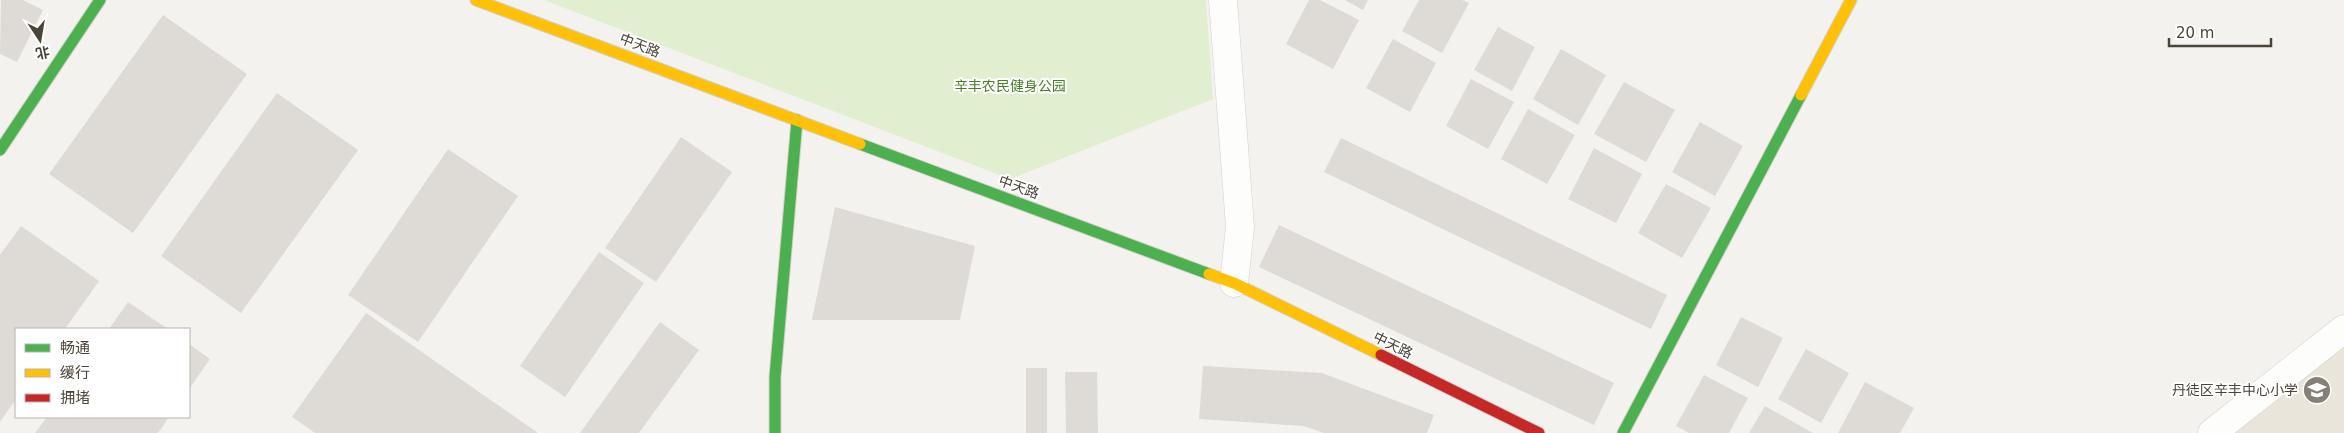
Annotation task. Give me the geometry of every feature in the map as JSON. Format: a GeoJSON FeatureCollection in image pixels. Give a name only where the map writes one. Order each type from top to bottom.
{"type":"FeatureCollection","features":[{"type":"Feature","properties":{"kind":"main road"},"geometry":{"type":"LineString","coordinates":[[0,150],[100,0]]}},
{"type":"Feature","properties":{"kind":"main road","name":"中天路"},"geometry":{"type":"LineString","coordinates":[[476,0],[1234,284],[1539,433]]}},
{"type":"Feature","properties":{"kind":"main road"},"geometry":{"type":"LineString","coordinates":[[1623,433],[1851,0]]}},
{"type":"Feature","properties":{"kind":"main road"},"geometry":{"type":"LineString","coordinates":[[775,433],[775,378],[797,120]]}},
{"type":"Feature","properties":{"kind":"street"},"geometry":{"type":"LineString","coordinates":[[1223,0],[1240,227],[1234,284]]}},
{"type":"Feature","properties":{"kind":"street"},"geometry":{"type":"LineString","coordinates":[[2212,433],[2344,329]]}},
{"type":"Feature","properties":{"kind":"shaded area","name":"丹徒区辛丰中心小学"},"geometry":{"type":"Polygon","coordinates":[[[2344,347],[2344,433],[2235,433],[2344,347]]]}},
{"type":"Feature","properties":{"kind":"green space","name":"辛丰农民健身公园"},"geometry":{"type":"Polygon","coordinates":[[[544,0],[1206,0],[1213,99],[1010,179],[544,0]]]}},
{"type":"Feature","properties":{"kind":"building"},"geometry":{"type":"Polygon","coordinates":[[[1,0],[23,0],[43,10],[17,62],[0,54],[1,0]]]}},
{"type":"Feature","properties":{"kind":"building"},"geometry":{"type":"Polygon","coordinates":[[[1309,0],[1320,0],[1359,20],[1333,69],[1286,44],[1309,0]]]}},
{"type":"Feature","properties":{"kind":"building"},"geometry":{"type":"Polygon","coordinates":[[[1345,0],[1368,0],[1363,10],[1345,0]]]}},
{"type":"Feature","properties":{"kind":"building"},"geometry":{"type":"Polygon","coordinates":[[[1419,0],[1462,0],[1469,3],[1442,53],[1402,31],[1419,0]]]}},
{"type":"Feature","properties":{"kind":"building"},"geometry":{"type":"Polygon","coordinates":[[[163,15],[247,74],[133,233],[49,174],[163,15]]]}},
{"type":"Feature","properties":{"kind":"building"},"geometry":{"type":"Polygon","coordinates":[[[1498,27],[1535,47],[1512,91],[1474,70],[1498,27]]]}},
{"type":"Feature","properties":{"kind":"building"},"geometry":{"type":"Polygon","coordinates":[[[1393,39],[1436,63],[1410,112],[1366,88],[1393,39]]]}},
{"type":"Feature","properties":{"kind":"building"},"geometry":{"type":"Polygon","coordinates":[[[1561,49],[1606,75],[1578,125],[1533,99],[1561,49]]]}},
{"type":"Feature","properties":{"kind":"building"},"geometry":{"type":"Polygon","coordinates":[[[1471,79],[1514,102],[1488,149],[1446,126],[1471,79]]]}},
{"type":"Feature","properties":{"kind":"building"},"geometry":{"type":"Polygon","coordinates":[[[1624,82],[1675,110],[1646,162],[1594,134],[1624,82]]]}},
{"type":"Feature","properties":{"kind":"building"},"geometry":{"type":"Polygon","coordinates":[[[277,93],[358,150],[241,313],[161,256],[277,93]]]}},
{"type":"Feature","properties":{"kind":"building"},"geometry":{"type":"Polygon","coordinates":[[[1528,109],[1575,135],[1547,184],[1501,159],[1528,109]]]}},
{"type":"Feature","properties":{"kind":"building"},"geometry":{"type":"Polygon","coordinates":[[[1700,122],[1743,146],[1715,196],[1672,172],[1700,122]]]}},
{"type":"Feature","properties":{"kind":"building"},"geometry":{"type":"Polygon","coordinates":[[[681,137],[732,172],[656,282],[605,248],[681,137]]]}},
{"type":"Feature","properties":{"kind":"building"},"geometry":{"type":"Polygon","coordinates":[[[1341,138],[1667,295],[1651,329],[1324,172],[1341,138]]]}},
{"type":"Feature","properties":{"kind":"building"},"geometry":{"type":"Polygon","coordinates":[[[1594,148],[1642,174],[1616,223],[1568,199],[1594,148]]]}},
{"type":"Feature","properties":{"kind":"building"},"geometry":{"type":"Polygon","coordinates":[[[448,149],[518,196],[418,342],[348,295],[448,149]]]}},
{"type":"Feature","properties":{"kind":"building"},"geometry":{"type":"Polygon","coordinates":[[[1666,184],[1711,208],[1682,258],[1638,233],[1666,184]]]}},
{"type":"Feature","properties":{"kind":"building"},"geometry":{"type":"Polygon","coordinates":[[[835,207],[975,246],[960,320],[812,320],[835,207]]]}},
{"type":"Feature","properties":{"kind":"building"},"geometry":{"type":"Polygon","coordinates":[[[1279,225],[1614,383],[1594,425],[1259,267],[1279,225]]]}},
{"type":"Feature","properties":{"kind":"building"},"geometry":{"type":"Polygon","coordinates":[[[21,226],[99,281],[66,328],[15,328],[15,400],[0,422],[0,255],[21,226]]]}},
{"type":"Feature","properties":{"kind":"building"},"geometry":{"type":"Polygon","coordinates":[[[599,252],[644,283],[565,397],[520,366],[599,252]]]}},
{"type":"Feature","properties":{"kind":"building"},"geometry":{"type":"Polygon","coordinates":[[[128,302],[167,328],[110,328],[128,302]]]}},
{"type":"Feature","properties":{"kind":"building"},"geometry":{"type":"Polygon","coordinates":[[[366,313],[538,433],[315,433],[292,417],[366,313]]]}},
{"type":"Feature","properties":{"kind":"building"},"geometry":{"type":"Polygon","coordinates":[[[1741,317],[1783,338],[1758,387],[1716,365],[1741,317]]]}},
{"type":"Feature","properties":{"kind":"building"},"geometry":{"type":"Polygon","coordinates":[[[660,322],[699,350],[639,433],[580,433],[660,322]]]}},
{"type":"Feature","properties":{"kind":"building"},"geometry":{"type":"Polygon","coordinates":[[[190,345],[210,359],[190,388],[190,345]]]}},
{"type":"Feature","properties":{"kind":"building"},"geometry":{"type":"Polygon","coordinates":[[[1806,349],[1849,373],[1821,423],[1778,399],[1806,349]]]}},
{"type":"Feature","properties":{"kind":"building"},"geometry":{"type":"Polygon","coordinates":[[[1203,366],[1322,373],[1434,415],[1427,433],[1324,433],[1304,426],[1199,419],[1203,366]]]}},
{"type":"Feature","properties":{"kind":"building"},"geometry":{"type":"Polygon","coordinates":[[[1026,368],[1047,368],[1047,433],[1026,433],[1026,368]]]}},
{"type":"Feature","properties":{"kind":"building"},"geometry":{"type":"Polygon","coordinates":[[[1065,372],[1097,372],[1098,433],[1066,433],[1065,372]]]}},
{"type":"Feature","properties":{"kind":"building"},"geometry":{"type":"Polygon","coordinates":[[[1704,375],[1748,398],[1729,433],[1689,433],[1676,426],[1704,375]]]}},
{"type":"Feature","properties":{"kind":"building"},"geometry":{"type":"Polygon","coordinates":[[[1865,382],[1914,408],[1900,433],[1838,433],[1865,382]]]}},
{"type":"Feature","properties":{"kind":"building"},"geometry":{"type":"Polygon","coordinates":[[[1765,406],[1813,433],[1749,433],[1765,406]]]}},
{"type":"Feature","properties":{"kind":"building"},"geometry":{"type":"Polygon","coordinates":[[[46,418],[168,418],[158,433],[35,433],[46,418]]]}},
{"type":"Feature","properties":{"kind":"traffic: fast"},"geometry":{"type":"LineString","coordinates":[[0,150],[100,0]]}},
{"type":"Feature","properties":{"kind":"traffic: fast"},"geometry":{"type":"LineString","coordinates":[[1623,433],[1801,95]]}},
{"type":"Feature","properties":{"kind":"traffic: fast"},"geometry":{"type":"LineString","coordinates":[[775,433],[775,377],[797,120]]}},
{"type":"Feature","properties":{"kind":"traffic: fast"},"geometry":{"type":"LineString","coordinates":[[860,144],[1209,274]]}},
{"type":"Feature","properties":{"kind":"traffic: slow"},"geometry":{"type":"LineString","coordinates":[[476,0],[860,144]]}},
{"type":"Feature","properties":{"kind":"traffic: slow"},"geometry":{"type":"LineString","coordinates":[[1801,95],[1851,0]]}},
{"type":"Feature","properties":{"kind":"traffic: slow"},"geometry":{"type":"LineString","coordinates":[[1209,274],[1234,283],[1381,355]]}},
{"type":"Feature","properties":{"kind":"traffic: jam"},"geometry":{"type":"LineString","coordinates":[[1381,355],[1539,433]]}},
{"type":"Feature","properties":{"kind":"place","name":"丹徒区辛丰中心小学"},"geometry":{"type":"Point","coordinates":[2317,390]}}]}
